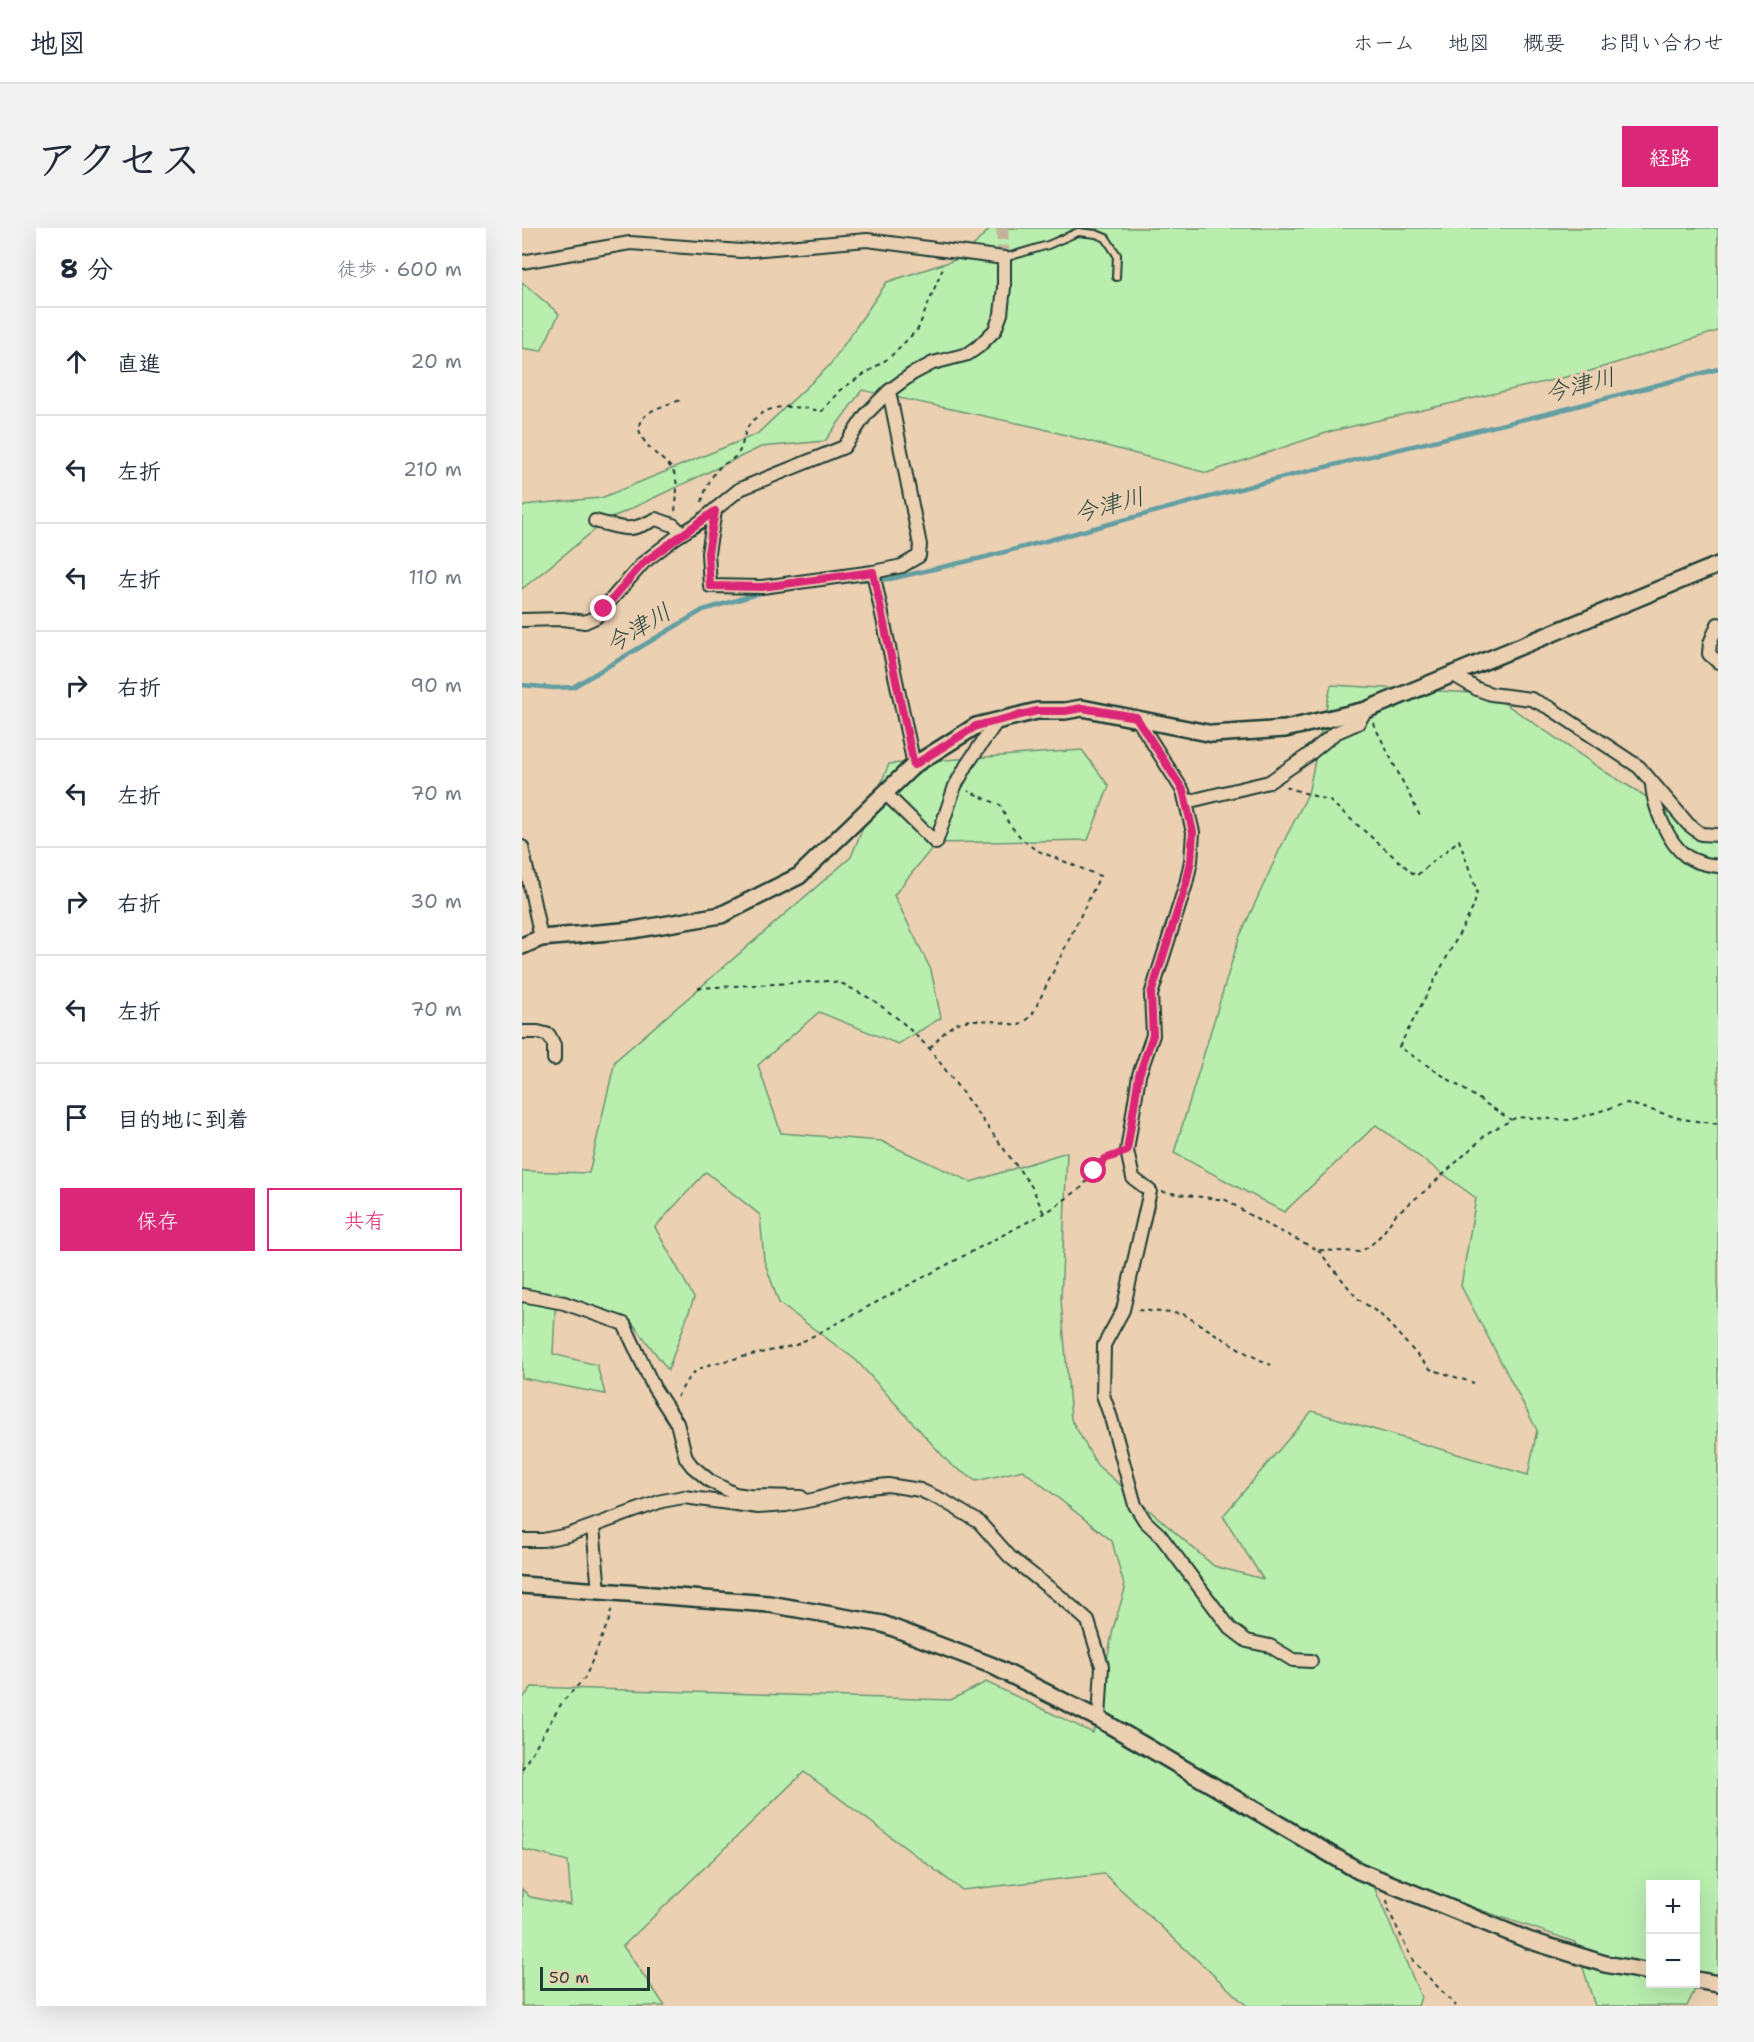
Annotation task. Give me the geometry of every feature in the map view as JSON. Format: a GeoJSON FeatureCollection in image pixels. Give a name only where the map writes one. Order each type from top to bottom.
{"type":"FeatureCollection","features":[{"type":"Feature","properties":{"kind":"street"},"geometry":{"type":"LineString","coordinates":[[522,262],[630,243],[741,251],[867,240],[1004,258],[1005,287],[1001,314],[995,330],[968,354],[933,363],[912,374],[889,391],[867,412],[843,447],[741,489],[696,525],[678,529],[643,563],[596,617],[585,622],[563,619],[522,620]]}},
{"type":"Feature","properties":{"kind":"street"},"geometry":{"type":"LineString","coordinates":[[715,511],[708,553],[710,586],[762,587],[873,572],[902,566],[919,556],[920,545],[889,391]]}},
{"type":"Feature","properties":{"kind":"street"},"geometry":{"type":"LineString","coordinates":[[596,521],[629,530],[656,519],[678,529]]}},
{"type":"Feature","properties":{"kind":"street"},"geometry":{"type":"LineString","coordinates":[[522,946],[540,938],[633,930],[721,915],[799,876],[914,765],[976,726],[1037,711],[1065,711],[1082,708],[1213,734],[1285,729],[1366,710],[1718,565]]}},
{"type":"Feature","properties":{"kind":"street"},"geometry":{"type":"LineString","coordinates":[[873,572],[914,765]]}},
{"type":"Feature","properties":{"kind":"street"},"geometry":{"type":"LineString","coordinates":[[1718,624],[1710,644],[1710,654],[1718,662]]}},
{"type":"Feature","properties":{"kind":"street"},"geometry":{"type":"LineString","coordinates":[[1452,674],[1477,689],[1491,694],[1531,699],[1550,708],[1639,767],[1688,824],[1701,834],[1718,835]]}},
{"type":"Feature","properties":{"kind":"street"},"geometry":{"type":"LineString","coordinates":[[1186,802],[1269,782],[1335,733],[1358,723],[1366,710]]}},
{"type":"Feature","properties":{"kind":"street"},"geometry":{"type":"LineString","coordinates":[[1136,717],[1183,790],[1193,832],[1191,861],[1182,901],[1151,994],[1153,1035],[1139,1075],[1127,1151],[1132,1178],[1150,1191],[1123,1310],[1104,1345],[1103,1395],[1135,1505],[1145,1521],[1160,1535],[1230,1628],[1247,1641],[1270,1646],[1293,1660],[1311,1661]]}},
{"type":"Feature","properties":{"kind":"street"},"geometry":{"type":"LineString","coordinates":[[885,793],[936,843],[948,803],[958,781],[998,720]]}},
{"type":"Feature","properties":{"kind":"street"},"geometry":{"type":"LineString","coordinates":[[1652,784],[1654,802],[1669,836],[1686,856],[1707,865],[1718,866]]}},
{"type":"Feature","properties":{"kind":"street"},"geometry":{"type":"LineString","coordinates":[[522,847],[540,938]]}},
{"type":"Feature","properties":{"kind":"street"},"geometry":{"type":"LineString","coordinates":[[522,1032],[549,1035],[554,1045],[554,1059]]}},
{"type":"Feature","properties":{"kind":"street"},"geometry":{"type":"LineString","coordinates":[[522,1295],[564,1303],[624,1324],[654,1388],[677,1423],[686,1458],[692,1466],[724,1489],[749,1496],[817,1499]]}},
{"type":"Feature","properties":{"kind":"street"},"geometry":{"type":"LineString","coordinates":[[522,1540],[543,1540],[593,1527],[662,1502],[684,1497],[758,1507],[817,1499],[842,1491],[869,1487],[904,1486],[920,1490],[979,1522],[1010,1557],[1088,1621],[1102,1666],[1099,1719]]}},
{"type":"Feature","properties":{"kind":"street"},"geometry":{"type":"LineString","coordinates":[[593,1527],[598,1591]]}},
{"type":"Feature","properties":{"kind":"street"},"geometry":{"type":"LineString","coordinates":[[522,1585],[769,1604],[883,1624],[991,1665],[1099,1719],[1359,1871],[1383,1882],[1528,1940],[1605,1964],[1646,1971]]}},
{"type":"Feature","properties":{"kind":"street"},"geometry":{"type":"LineString","coordinates":[[1700,1981],[1718,1984]]}},
{"type":"Feature","properties":{"kind":"lane"},"geometry":{"type":"LineString","coordinates":[[1004,258],[1048,245],[1078,232],[1096,234],[1106,238],[1116,255],[1116,277]]}},
{"type":"Feature","properties":{"kind":"path"},"geometry":{"type":"LineString","coordinates":[[696,525],[705,488],[718,468],[736,457],[748,426],[765,410],[779,406],[822,411],[840,390],[889,358],[918,329],[950,251]]}},
{"type":"Feature","properties":{"kind":"path"},"geometry":{"type":"LineString","coordinates":[[678,529],[676,482],[672,468],[642,441],[639,423],[648,412],[681,400]]}},
{"type":"Feature","properties":{"kind":"path"},"geometry":{"type":"LineString","coordinates":[[1366,710],[1421,818]]}},
{"type":"Feature","properties":{"kind":"path"},"geometry":{"type":"LineString","coordinates":[[930,1049],[957,1023],[973,1020],[1019,1024],[1025,1022],[1033,1013],[1100,876],[1036,850],[1016,832],[1000,805],[968,791],[958,781]]}},
{"type":"Feature","properties":{"kind":"path"},"geometry":{"type":"LineString","coordinates":[[1269,782],[1330,801],[1416,876],[1459,840],[1477,891],[1474,906],[1399,1047],[1511,1120]]}},
{"type":"Feature","properties":{"kind":"path"},"geometry":{"type":"LineString","coordinates":[[698,988],[815,981],[843,984],[890,1012],[930,1049],[1032,1187],[1044,1214]]}},
{"type":"Feature","properties":{"kind":"path"},"geometry":{"type":"LineString","coordinates":[[1150,1191],[1226,1200],[1256,1219],[1318,1250],[1360,1252],[1371,1245],[1396,1214],[1489,1132],[1516,1117],[1570,1120],[1627,1103],[1682,1119],[1718,1124]]}},
{"type":"Feature","properties":{"kind":"path"},"geometry":{"type":"LineString","coordinates":[[670,1413],[680,1390],[697,1370],[711,1364],[796,1345],[1044,1214],[1082,1188],[1105,1159],[1127,1151]]}},
{"type":"Feature","properties":{"kind":"path"},"geometry":{"type":"LineString","coordinates":[[1318,1250],[1357,1298],[1381,1315],[1430,1369],[1474,1383]]}},
{"type":"Feature","properties":{"kind":"path"},"geometry":{"type":"LineString","coordinates":[[1123,1310],[1144,1309],[1183,1314],[1228,1343],[1271,1365]]}},
{"type":"Feature","properties":{"kind":"path"},"geometry":{"type":"LineString","coordinates":[[522,1770],[563,1701],[585,1678],[609,1620],[615,1592]]}},
{"type":"Feature","properties":{"kind":"path"},"geometry":{"type":"LineString","coordinates":[[1383,1882],[1389,1911],[1413,1962],[1456,2006]]}},
{"type":"Feature","properties":{"kind":"green space"},"geometry":{"type":"Polygon","coordinates":[[[991,228],[1718,228],[1718,331],[1587,372],[1332,431],[1207,473],[1036,427],[862,390],[825,441],[761,447],[607,520],[522,589],[522,507],[532,504],[601,498],[757,434],[830,365],[887,282],[961,258],[991,228]]]}},
{"type":"Feature","properties":{"kind":"green space"},"geometry":{"type":"Polygon","coordinates":[[[522,282],[559,314],[541,351],[522,348],[522,282]]]}},
{"type":"Feature","properties":{"kind":"green space"},"geometry":{"type":"Polygon","coordinates":[[[1331,685],[1491,694],[1607,773],[1718,840],[1718,1976],[1703,1973],[1700,1979],[1700,1880],[1646,1880],[1646,1988],[1696,1988],[1687,2006],[1595,2006],[1575,1942],[1413,1887],[1375,1889],[1421,1997],[1418,2006],[1247,2006],[1104,1874],[962,1890],[804,1772],[623,1946],[665,2006],[522,2006],[522,1889],[530,1897],[571,1905],[568,1861],[522,1849],[522,1699],[532,1687],[951,1700],[986,1682],[1093,1733],[1113,1629],[1125,1589],[1112,1541],[1023,1470],[976,1481],[951,1465],[856,1360],[779,1303],[764,1260],[760,1215],[706,1172],[655,1227],[694,1298],[668,1370],[631,1321],[556,1292],[553,1354],[597,1365],[605,1394],[522,1378],[522,1171],[589,1173],[615,1061],[851,857],[889,764],[1082,750],[1109,786],[1088,840],[936,843],[894,895],[931,970],[941,1018],[898,1044],[819,1012],[758,1065],[781,1133],[881,1141],[971,1182],[1067,1152],[1061,1300],[1071,1419],[1097,1465],[1214,1566],[1263,1579],[1223,1516],[1312,1411],[1528,1475],[1537,1430],[1461,1286],[1476,1198],[1376,1125],[1284,1212],[1174,1153],[1239,938],[1308,794],[1331,685]]]}},
{"type":"Feature","properties":{"kind":"waterway","name":"今津川"},"geometry":{"type":"LineString","coordinates":[[856,580],[890,579],[986,557],[1284,477],[1554,412],[1718,369]]}},
{"type":"Feature","properties":{"kind":"waterway","name":"今津川"},"geometry":{"type":"LineString","coordinates":[[522,685],[573,687],[703,610],[764,592]]}},
{"type":"Feature","properties":{"kind":"tunnel"},"geometry":{"type":"LineString","coordinates":[[1002,228],[1004,258]]}},
{"type":"Feature","properties":{"kind":"route"},"geometry":{"type":"LineString","coordinates":[[604,609],[643,563],[715,511],[708,553],[710,586],[762,587],[873,572],[914,765],[976,726],[1037,711],[1065,711],[1082,708],[1136,717],[1183,790],[1193,832],[1191,861],[1179,909],[1151,994],[1153,1035],[1139,1075],[1127,1151],[1105,1159],[1094,1171]]}}]}
